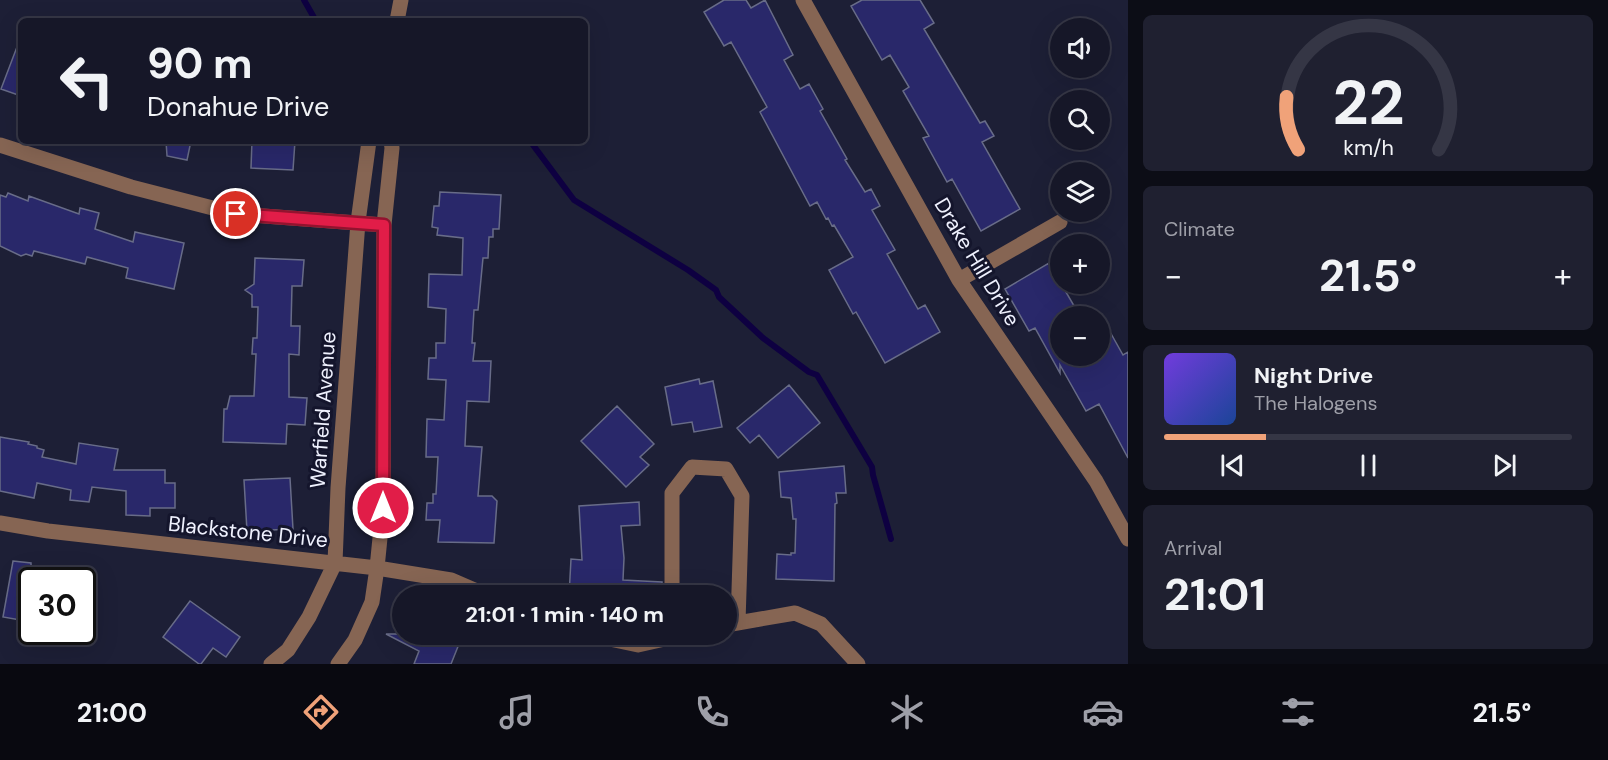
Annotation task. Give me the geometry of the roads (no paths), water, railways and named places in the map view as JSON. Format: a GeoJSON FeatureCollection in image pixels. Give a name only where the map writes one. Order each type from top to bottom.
{"type":"FeatureCollection","features":[{"type":"Feature","properties":{"kind":"street"},"geometry":{"type":"LineString","coordinates":[[398,18],[401,0]]}},
{"type":"Feature","properties":{"kind":"street","name":"Drake Hill Drive"},"geometry":{"type":"LineString","coordinates":[[803,0],[959,280],[1096,481],[1128,539]]}},
{"type":"Feature","properties":{"kind":"street","name":"Warfield Avenue"},"geometry":{"type":"LineString","coordinates":[[271,664],[288,650],[304,625],[335,563],[358,222],[369,144]]}},
{"type":"Feature","properties":{"kind":"street"},"geometry":{"type":"LineString","coordinates":[[338,664],[355,640],[372,602],[377,568],[383,508],[384,225],[391,144]]}},
{"type":"Feature","properties":{"kind":"street"},"geometry":{"type":"LineString","coordinates":[[0,146],[131,187],[236,214],[384,225]]}},
{"type":"Feature","properties":{"kind":"street"},"geometry":{"type":"LineString","coordinates":[[959,280],[1060,222]]}},
{"type":"Feature","properties":{"kind":"street"},"geometry":{"type":"LineString","coordinates":[[672,585],[672,493],[692,467],[726,469],[742,496],[735,585]]}},
{"type":"Feature","properties":{"kind":"street","name":"Blackstone Drive"},"geometry":{"type":"LineString","coordinates":[[0,523],[48,531],[377,568],[451,580],[463,585]]}},
{"type":"Feature","properties":{"kind":"street"},"geometry":{"type":"LineString","coordinates":[[737,622],[795,613],[821,624],[858,664]]}},
{"type":"Feature","properties":{"kind":"waterway"},"geometry":{"type":"LineString","coordinates":[[304,0],[314,18]]}},
{"type":"Feature","properties":{"kind":"waterway"},"geometry":{"type":"LineString","coordinates":[[532,144],[574,200],[688,270],[716,290],[719,297],[763,338],[809,372],[817,375],[872,467],[891,539]]}}]}
